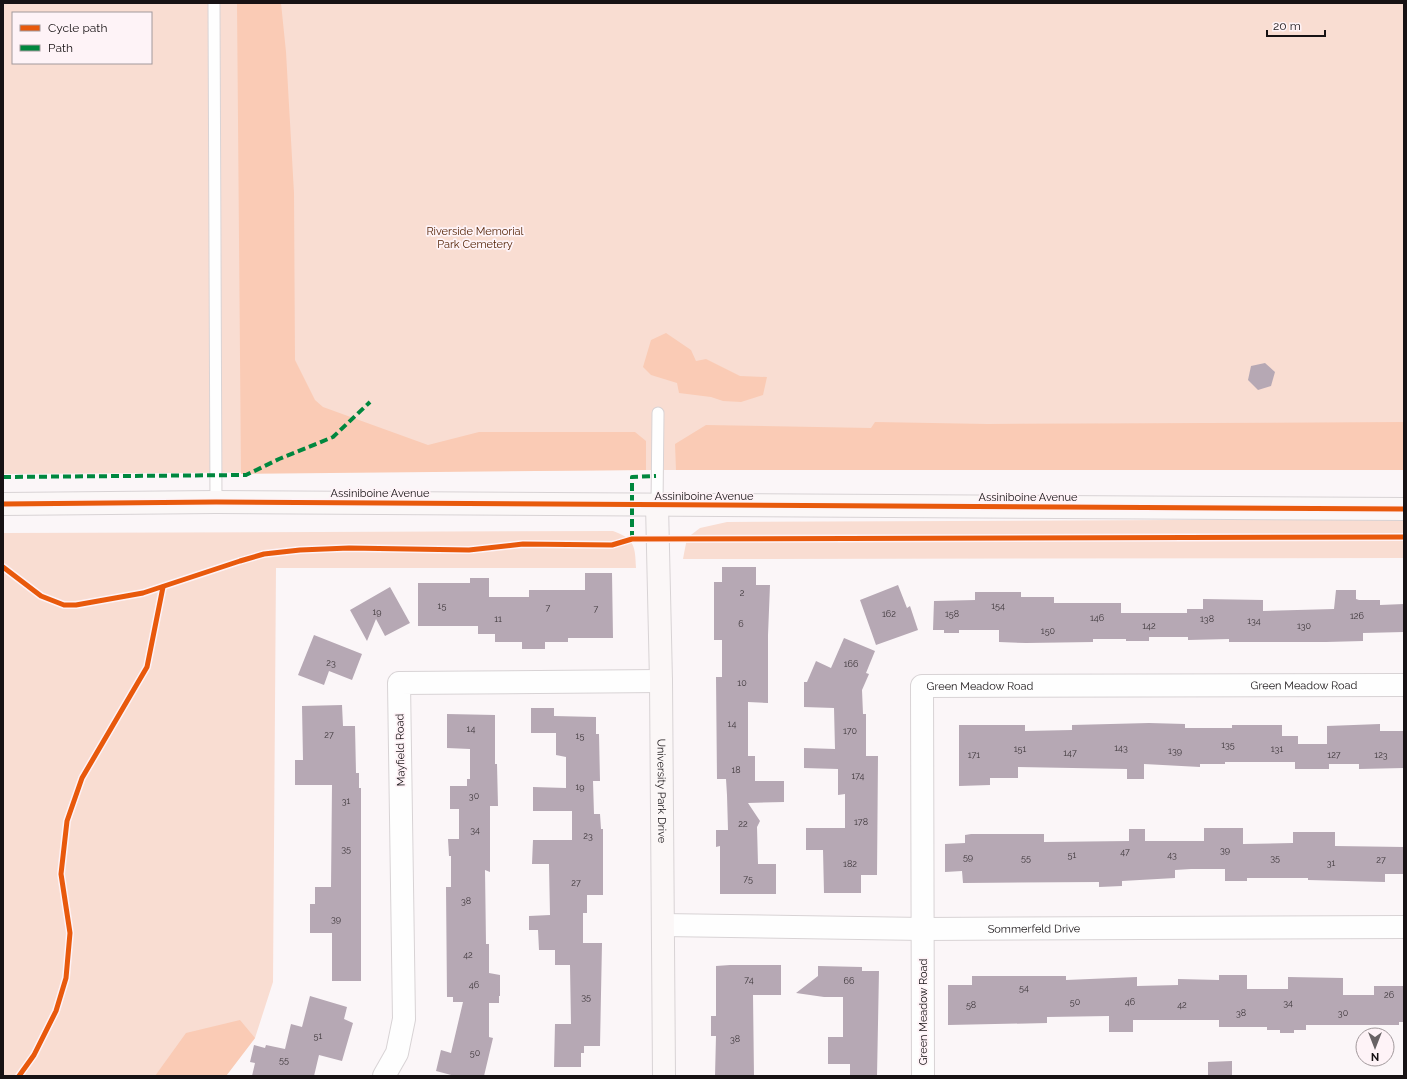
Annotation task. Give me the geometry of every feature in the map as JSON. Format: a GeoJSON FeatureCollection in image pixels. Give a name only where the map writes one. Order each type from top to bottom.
{"type":"FeatureCollection","features":[{"type":"Feature","properties":{"kind":"street","name":"Assiniboine Avenue"},"geometry":{"type":"LineString","coordinates":[[3,504],[216,502],[1404,509]]}},
{"type":"Feature","properties":{"kind":"street","name":"University Park Drive"},"geometry":{"type":"LineString","coordinates":[[656,505],[661,681],[664,1076]]}},
{"type":"Feature","properties":{"kind":"street","name":"Mayfield Road"},"geometry":{"type":"LineString","coordinates":[[384,1076],[396,1053],[404,1019],[399,683],[661,681]]}},
{"type":"Feature","properties":{"kind":"street","name":"Green Meadow Road"},"geometry":{"type":"LineString","coordinates":[[923,1076],[922,686],[1404,685]]}},
{"type":"Feature","properties":{"kind":"street","name":"Sommerfeld Drive"},"geometry":{"type":"LineString","coordinates":[[664,926],[923,929],[1404,927]]}},
{"type":"Feature","properties":{"kind":"lane"},"geometry":{"type":"LineString","coordinates":[[214,3],[216,502]]}},
{"type":"Feature","properties":{"kind":"lane"},"geometry":{"type":"LineString","coordinates":[[656,505],[658,413]]}},
{"type":"Feature","properties":{"kind":"green space","name":"Riverside Memorial Park Cemetery"},"geometry":{"type":"Polygon","coordinates":[[[3,3],[1404,3],[1404,470],[646,470],[3,474],[3,3]]]}},
{"type":"Feature","properties":{"kind":"green space"},"geometry":{"type":"Polygon","coordinates":[[[1404,519],[1404,558],[683,559],[687,538],[700,528],[727,522],[1404,519]]]}},
{"type":"Feature","properties":{"kind":"green space"},"geometry":{"type":"Polygon","coordinates":[[[613,531],[630,540],[634,549],[636,568],[276,568],[273,982],[255,1038],[226,1076],[3,1076],[3,533],[613,531]]]}},
{"type":"Feature","properties":{"kind":"shaded area"},"geometry":{"type":"Polygon","coordinates":[[[237,3],[281,3],[286,52],[294,193],[295,360],[315,400],[323,407],[428,445],[479,432],[635,432],[646,441],[646,470],[241,474],[237,3]]]}},
{"type":"Feature","properties":{"kind":"shaded area"},"geometry":{"type":"Polygon","coordinates":[[[666,333],[691,350],[696,361],[706,359],[740,376],[767,377],[763,395],[741,402],[723,401],[711,397],[679,393],[677,383],[651,375],[643,367],[651,340],[666,333]]]}},
{"type":"Feature","properties":{"kind":"shaded area"},"geometry":{"type":"Polygon","coordinates":[[[875,422],[988,424],[1404,422],[1404,470],[676,470],[675,444],[706,425],[871,428],[875,422]]]}},
{"type":"Feature","properties":{"kind":"shaded area"},"geometry":{"type":"Polygon","coordinates":[[[240,1020],[255,1038],[226,1076],[155,1076],[186,1033],[240,1020]]]}},
{"type":"Feature","properties":{"kind":"building"},"geometry":{"type":"Polygon","coordinates":[[[1265,363],[1275,372],[1271,386],[1258,390],[1248,380],[1251,366],[1265,363]]]}},
{"type":"Feature","properties":{"kind":"building"},"geometry":{"type":"Polygon","coordinates":[[[722,567],[756,567],[756,585],[770,585],[768,703],[748,702],[748,756],[755,756],[755,781],[784,781],[784,802],[748,803],[760,821],[757,827],[758,864],[776,864],[776,894],[720,894],[720,846],[716,847],[716,830],[728,830],[726,779],[717,779],[716,677],[722,677],[722,640],[714,640],[714,582],[722,582],[722,567]]]}},
{"type":"Feature","properties":{"kind":"building"},"geometry":{"type":"Polygon","coordinates":[[[585,573],[612,573],[613,638],[568,638],[568,642],[545,642],[545,649],[522,649],[522,642],[495,642],[495,634],[478,634],[478,626],[418,626],[418,583],[470,583],[470,578],[489,578],[489,597],[529,597],[529,590],[585,590],[585,573]]]}},
{"type":"Feature","properties":{"kind":"building"},"geometry":{"type":"Polygon","coordinates":[[[898,585],[907,608],[910,606],[918,630],[876,645],[860,600],[898,585]]]}},
{"type":"Feature","properties":{"kind":"building"},"geometry":{"type":"Polygon","coordinates":[[[390,587],[410,623],[385,636],[376,619],[367,641],[350,610],[390,587]]]}},
{"type":"Feature","properties":{"kind":"building"},"geometry":{"type":"Polygon","coordinates":[[[1336,590],[1356,590],[1356,599],[1380,600],[1380,605],[1404,604],[1404,632],[1363,633],[1363,641],[1229,642],[1229,639],[1188,640],[1188,637],[1149,637],[1149,641],[1093,639],[1093,642],[1026,643],[999,642],[999,630],[959,630],[959,633],[944,633],[944,630],[933,630],[934,601],[975,600],[975,592],[1021,592],[1021,597],[1054,597],[1054,603],[1121,603],[1121,613],[1187,613],[1187,609],[1203,609],[1203,599],[1263,600],[1263,611],[1334,609],[1336,590]]]}},
{"type":"Feature","properties":{"kind":"building"},"geometry":{"type":"Polygon","coordinates":[[[314,635],[362,654],[352,680],[329,671],[324,685],[298,675],[314,635]]]}},
{"type":"Feature","properties":{"kind":"building"},"geometry":{"type":"Polygon","coordinates":[[[844,638],[875,651],[866,673],[869,674],[862,690],[863,714],[866,714],[866,756],[878,756],[877,875],[861,875],[861,893],[824,893],[823,850],[806,850],[806,828],[845,828],[845,794],[838,795],[838,769],[804,768],[804,748],[835,749],[834,708],[804,707],[804,682],[807,682],[816,661],[831,668],[844,638]]]}},
{"type":"Feature","properties":{"kind":"building"},"geometry":{"type":"Polygon","coordinates":[[[342,705],[343,726],[355,726],[356,773],[359,773],[359,788],[361,788],[361,981],[332,981],[332,933],[310,933],[310,904],[315,904],[315,887],[331,887],[332,785],[295,785],[295,760],[303,760],[302,706],[342,705]]]}},
{"type":"Feature","properties":{"kind":"building"},"geometry":{"type":"Polygon","coordinates":[[[531,708],[554,708],[554,716],[596,717],[596,734],[599,734],[600,781],[593,781],[594,814],[600,814],[601,829],[603,829],[603,895],[587,895],[587,913],[583,913],[583,943],[602,943],[600,1046],[584,1046],[584,1053],[581,1053],[581,1067],[554,1067],[555,1024],[571,1024],[570,965],[555,965],[555,950],[539,950],[538,930],[529,930],[529,916],[550,915],[549,864],[532,864],[533,840],[572,840],[572,811],[533,811],[533,787],[566,788],[566,757],[556,755],[556,733],[531,733],[531,708]]]}},
{"type":"Feature","properties":{"kind":"building"},"geometry":{"type":"Polygon","coordinates":[[[447,714],[495,715],[495,764],[497,764],[498,806],[490,806],[490,872],[485,870],[486,944],[489,944],[489,973],[500,975],[500,996],[499,1003],[489,1003],[489,1037],[493,1038],[484,1076],[455,1076],[436,1071],[441,1050],[451,1053],[463,1002],[453,1002],[453,997],[447,997],[446,887],[451,887],[451,856],[449,856],[448,839],[459,839],[459,809],[450,809],[450,786],[467,786],[467,779],[470,779],[470,749],[447,748],[447,714]]]}},
{"type":"Feature","properties":{"kind":"building"},"geometry":{"type":"Polygon","coordinates":[[[1149,723],[1185,724],[1185,728],[1232,728],[1232,725],[1282,725],[1282,736],[1298,736],[1298,744],[1327,744],[1327,726],[1380,724],[1380,731],[1404,731],[1404,768],[1359,769],[1359,764],[1329,764],[1329,769],[1295,769],[1295,762],[1225,762],[1225,764],[1200,764],[1200,767],[1144,764],[1144,779],[1127,779],[1127,769],[1018,767],[1018,778],[990,778],[990,785],[959,786],[959,725],[1025,725],[1025,731],[1072,730],[1072,725],[1149,723]]]}},
{"type":"Feature","properties":{"kind":"building"},"geometry":{"type":"Polygon","coordinates":[[[1204,828],[1243,828],[1243,844],[1293,843],[1293,832],[1335,832],[1335,846],[1404,847],[1404,874],[1385,874],[1385,882],[1308,880],[1308,878],[1247,878],[1247,881],[1225,881],[1225,869],[1191,869],[1175,870],[1175,878],[1122,881],[1122,886],[1099,887],[1099,882],[963,883],[962,871],[945,872],[945,844],[965,843],[965,835],[1044,834],[1044,842],[1129,841],[1129,829],[1145,829],[1145,841],[1204,841],[1204,828]]]}},
{"type":"Feature","properties":{"kind":"building"},"geometry":{"type":"Polygon","coordinates":[[[781,965],[781,995],[753,995],[754,1076],[715,1076],[716,1036],[711,1036],[711,1016],[716,1016],[716,966],[781,965]]]}},
{"type":"Feature","properties":{"kind":"building"},"geometry":{"type":"Polygon","coordinates":[[[818,966],[862,967],[862,971],[879,971],[877,1076],[850,1076],[850,1064],[828,1064],[828,1037],[843,1037],[843,997],[824,997],[796,993],[818,976],[818,966]]]}},
{"type":"Feature","properties":{"kind":"building"},"geometry":{"type":"Polygon","coordinates":[[[1219,975],[1247,975],[1247,989],[1288,989],[1288,977],[1343,978],[1343,995],[1374,995],[1374,986],[1404,986],[1404,1022],[1399,1022],[1399,1025],[1306,1025],[1306,1030],[1294,1030],[1294,1033],[1280,1033],[1280,1030],[1267,1030],[1267,1027],[1219,1027],[1219,1020],[1133,1020],[1133,1032],[1109,1032],[1109,1016],[1047,1017],[1047,1023],[948,1025],[948,985],[972,985],[972,976],[1066,976],[1066,980],[1137,977],[1137,986],[1178,985],[1178,979],[1219,980],[1219,975]]]}},
{"type":"Feature","properties":{"kind":"building"},"geometry":{"type":"Polygon","coordinates":[[[310,996],[347,1007],[344,1019],[353,1023],[342,1061],[319,1055],[314,1076],[252,1076],[255,1063],[250,1062],[254,1045],[265,1048],[266,1045],[285,1049],[291,1024],[302,1027],[310,996]]]}},
{"type":"Feature","properties":{"kind":"building"},"geometry":{"type":"Polygon","coordinates":[[[1232,1061],[1232,1076],[1208,1076],[1208,1062],[1232,1061]]]}},
{"type":"Feature","properties":{"kind":"marked path"},"geometry":{"type":"LineString","coordinates":[[3,477],[246,475],[279,459],[333,437],[370,402]]}},
{"type":"Feature","properties":{"kind":"marked path"},"geometry":{"type":"LineString","coordinates":[[632,539],[632,477],[656,476]]}},
{"type":"Feature","properties":{"kind":"cycle path"},"geometry":{"type":"LineString","coordinates":[[3,504],[216,502],[1404,509]]}},
{"type":"Feature","properties":{"kind":"cycle path"},"geometry":{"type":"LineString","coordinates":[[3,567],[41,596],[64,605],[76,605],[143,593],[264,554],[300,550],[349,548],[469,550],[523,544],[612,545],[632,539],[1404,537]]}},
{"type":"Feature","properties":{"kind":"cycle path"},"geometry":{"type":"LineString","coordinates":[[19,1076],[34,1055],[56,1011],[66,978],[70,933],[61,874],[67,821],[82,778],[147,667],[163,587]]}}]}
